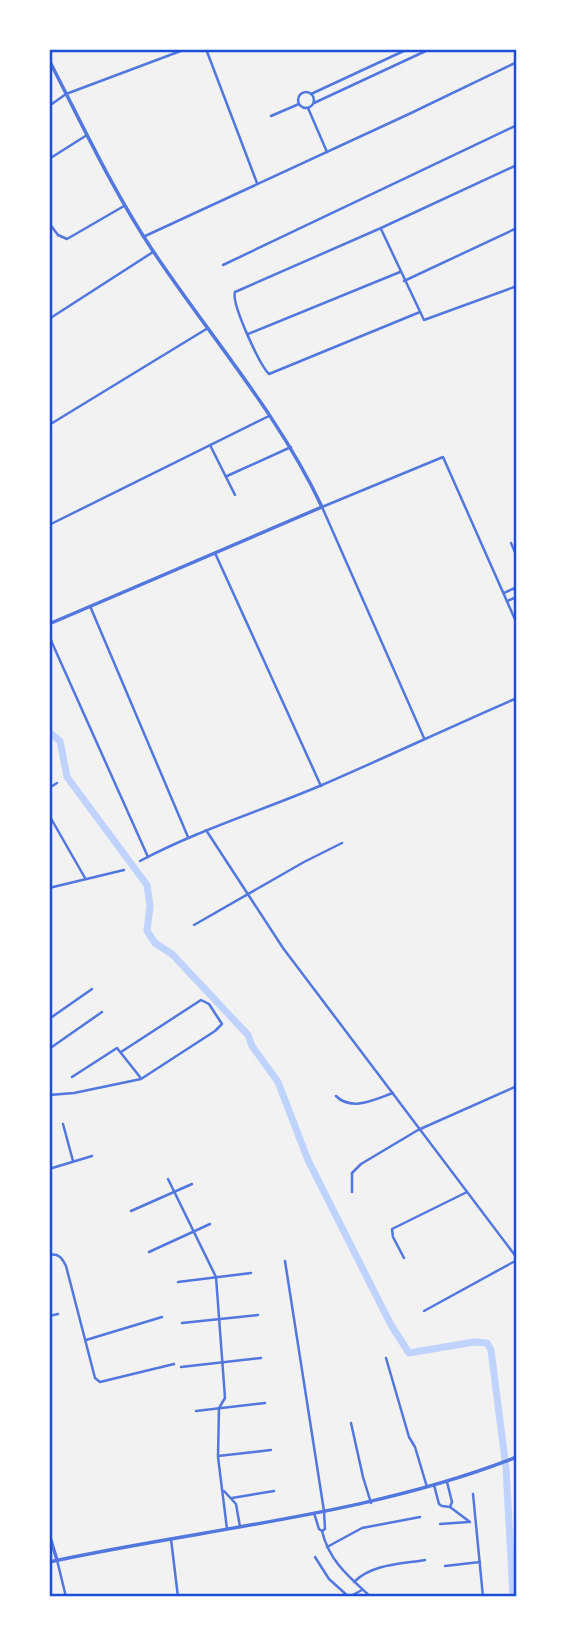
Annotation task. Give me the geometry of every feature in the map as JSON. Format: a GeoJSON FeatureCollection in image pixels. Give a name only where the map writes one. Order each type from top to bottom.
{"type":"FeatureCollection","features":[{"type":"Feature","properties":{"kind":"street"},"geometry":{"type":"LineString","coordinates":[[49,106],[66,94],[186,49]]}},
{"type":"Feature","properties":{"kind":"street"},"geometry":{"type":"LineString","coordinates":[[206,49],[257,184]]}},
{"type":"Feature","properties":{"kind":"street"},"geometry":{"type":"LineString","coordinates":[[299,104],[298,97],[302,93],[311,94],[408,49]]}},
{"type":"Feature","properties":{"kind":"street"},"geometry":{"type":"LineString","coordinates":[[308,108],[430,49]]}},
{"type":"Feature","properties":{"kind":"street"},"geometry":{"type":"LineString","coordinates":[[49,61],[124,206],[143,237],[291,447],[322,507],[424,738]]}},
{"type":"Feature","properties":{"kind":"street"},"geometry":{"type":"LineString","coordinates":[[143,237],[517,62]]}},
{"type":"Feature","properties":{"kind":"street"},"geometry":{"type":"LineString","coordinates":[[375,64],[379,73]]}},
{"type":"Feature","properties":{"kind":"street"},"geometry":{"type":"LineString","coordinates":[[311,94],[314,103]]}},
{"type":"Feature","properties":{"kind":"street"},"geometry":{"type":"LineString","coordinates":[[271,116],[299,104],[308,108],[327,152]]}},
{"type":"Feature","properties":{"kind":"street"},"geometry":{"type":"LineString","coordinates":[[223,265],[517,125]]}},
{"type":"Feature","properties":{"kind":"street"},"geometry":{"type":"LineString","coordinates":[[49,159],[87,135]]}},
{"type":"Feature","properties":{"kind":"street"},"geometry":{"type":"LineString","coordinates":[[420,312],[270,374],[233,299],[235,292],[517,165]]}},
{"type":"Feature","properties":{"kind":"street"},"geometry":{"type":"LineString","coordinates":[[49,223],[58,235],[67,239],[124,206]]}},
{"type":"Feature","properties":{"kind":"street"},"geometry":{"type":"LineString","coordinates":[[381,228],[424,320],[517,286]]}},
{"type":"Feature","properties":{"kind":"street"},"geometry":{"type":"LineString","coordinates":[[404,281],[517,228]]}},
{"type":"Feature","properties":{"kind":"street"},"geometry":{"type":"LineString","coordinates":[[49,318],[153,252]]}},
{"type":"Feature","properties":{"kind":"street"},"geometry":{"type":"LineString","coordinates":[[248,334],[400,272]]}},
{"type":"Feature","properties":{"kind":"street"},"geometry":{"type":"LineString","coordinates":[[49,425],[208,328]]}},
{"type":"Feature","properties":{"kind":"street"},"geometry":{"type":"LineString","coordinates":[[49,525],[269,416]]}},
{"type":"Feature","properties":{"kind":"street"},"geometry":{"type":"LineString","coordinates":[[211,445],[235,495]]}},
{"type":"Feature","properties":{"kind":"street"},"geometry":{"type":"LineString","coordinates":[[227,476],[291,447]]}},
{"type":"Feature","properties":{"kind":"street"},"geometry":{"type":"LineString","coordinates":[[49,624],[443,457],[517,624]]}},
{"type":"Feature","properties":{"kind":"street"},"geometry":{"type":"LineString","coordinates":[[511,543],[517,557]]}},
{"type":"Feature","properties":{"kind":"street"},"geometry":{"type":"LineString","coordinates":[[215,553],[321,786]]}},
{"type":"Feature","properties":{"kind":"street"},"geometry":{"type":"LineString","coordinates":[[504,593],[517,587]]}},
{"type":"Feature","properties":{"kind":"street"},"geometry":{"type":"LineString","coordinates":[[507,601],[517,597]]}},
{"type":"Feature","properties":{"kind":"street"},"geometry":{"type":"LineString","coordinates":[[90,606],[188,837]]}},
{"type":"Feature","properties":{"kind":"street"},"geometry":{"type":"LineString","coordinates":[[49,636],[148,857]]}},
{"type":"Feature","properties":{"kind":"street"},"geometry":{"type":"LineString","coordinates":[[139,861],[188,837],[321,786],[516,699],[517,708]]}},
{"type":"Feature","properties":{"kind":"street"},"geometry":{"type":"LineString","coordinates":[[49,788],[57,783]]}},
{"type":"Feature","properties":{"kind":"street"},"geometry":{"type":"LineString","coordinates":[[49,815],[85,878]]}},
{"type":"Feature","properties":{"kind":"street"},"geometry":{"type":"LineString","coordinates":[[206,830],[283,948],[517,1259],[424,1311]]}},
{"type":"Feature","properties":{"kind":"street"},"geometry":{"type":"LineString","coordinates":[[194,925],[342,843]]}},
{"type":"Feature","properties":{"kind":"street"},"geometry":{"type":"LineString","coordinates":[[49,888],[124,870]]}},
{"type":"Feature","properties":{"kind":"street"},"geometry":{"type":"LineString","coordinates":[[49,1019],[92,989]]}},
{"type":"Feature","properties":{"kind":"street"},"geometry":{"type":"LineString","coordinates":[[49,1095],[74,1093],[141,1079],[215,1031],[222,1024],[221,1020],[209,1004],[201,1000],[121,1052]]}},
{"type":"Feature","properties":{"kind":"street"},"geometry":{"type":"LineString","coordinates":[[49,1049],[102,1012]]}},
{"type":"Feature","properties":{"kind":"street"},"geometry":{"type":"LineString","coordinates":[[72,1077],[117,1048],[141,1079]]}},
{"type":"Feature","properties":{"kind":"street"},"geometry":{"type":"LineString","coordinates":[[352,1192],[352,1173],[355,1167],[418,1130],[517,1086]]}},
{"type":"Feature","properties":{"kind":"street"},"geometry":{"type":"LineString","coordinates":[[336,1096],[342,1102],[358,1104],[393,1093]]}},
{"type":"Feature","properties":{"kind":"street"},"geometry":{"type":"LineString","coordinates":[[63,1124],[74,1162]]}},
{"type":"Feature","properties":{"kind":"street"},"geometry":{"type":"LineString","coordinates":[[49,1169],[92,1156]]}},
{"type":"Feature","properties":{"kind":"street"},"geometry":{"type":"LineString","coordinates":[[168,1178],[216,1277],[225,1398],[219,1408],[218,1456],[227,1530]]}},
{"type":"Feature","properties":{"kind":"street"},"geometry":{"type":"LineString","coordinates":[[131,1212],[192,1184]]}},
{"type":"Feature","properties":{"kind":"street"},"geometry":{"type":"LineString","coordinates":[[404,1258],[393,1237],[392,1229],[467,1192]]}},
{"type":"Feature","properties":{"kind":"street"},"geometry":{"type":"LineString","coordinates":[[149,1252],[210,1224]]}},
{"type":"Feature","properties":{"kind":"street"},"geometry":{"type":"LineString","coordinates":[[49,1255],[60,1256],[66,1266],[92,1372],[100,1382],[174,1364]]}},
{"type":"Feature","properties":{"kind":"street"},"geometry":{"type":"LineString","coordinates":[[285,1261],[324,1511],[325,1529],[322,1531]]}},
{"type":"Feature","properties":{"kind":"street"},"geometry":{"type":"LineString","coordinates":[[178,1282],[251,1273]]}},
{"type":"Feature","properties":{"kind":"street"},"geometry":{"type":"LineString","coordinates":[[49,1316],[58,1314]]}},
{"type":"Feature","properties":{"kind":"street"},"geometry":{"type":"LineString","coordinates":[[183,1323],[258,1315]]}},
{"type":"Feature","properties":{"kind":"street"},"geometry":{"type":"LineString","coordinates":[[86,1340],[162,1317]]}},
{"type":"Feature","properties":{"kind":"street"},"geometry":{"type":"LineString","coordinates":[[181,1367],[261,1358]]}},
{"type":"Feature","properties":{"kind":"street"},"geometry":{"type":"LineString","coordinates":[[387,1358],[409,1437],[415,1447],[427,1487]]}},
{"type":"Feature","properties":{"kind":"street"},"geometry":{"type":"LineString","coordinates":[[196,1411],[265,1403]]}},
{"type":"Feature","properties":{"kind":"street"},"geometry":{"type":"LineString","coordinates":[[351,1423],[371,1503]]}},
{"type":"Feature","properties":{"kind":"street"},"geometry":{"type":"LineString","coordinates":[[218,1456],[271,1450]]}},
{"type":"Feature","properties":{"kind":"street"},"geometry":{"type":"LineString","coordinates":[[49,1562],[371,1503],[447,1482],[517,1457]]}},
{"type":"Feature","properties":{"kind":"street"},"geometry":{"type":"LineString","coordinates":[[447,1482],[452,1502],[450,1507]]}},
{"type":"Feature","properties":{"kind":"street"},"geometry":{"type":"LineString","coordinates":[[434,1485],[439,1504],[450,1507],[470,1522]]}},
{"type":"Feature","properties":{"kind":"street"},"geometry":{"type":"LineString","coordinates":[[223,1491],[232,1498],[240,1527]]}},
{"type":"Feature","properties":{"kind":"street"},"geometry":{"type":"LineString","coordinates":[[232,1498],[274,1491]]}},
{"type":"Feature","properties":{"kind":"street"},"geometry":{"type":"LineString","coordinates":[[473,1494],[483,1597]]}},
{"type":"Feature","properties":{"kind":"street"},"geometry":{"type":"LineString","coordinates":[[314,1513],[337,1566],[371,1597]]}},
{"type":"Feature","properties":{"kind":"street"},"geometry":{"type":"LineString","coordinates":[[327,1548],[362,1528],[420,1517]]}},
{"type":"Feature","properties":{"kind":"street"},"geometry":{"type":"LineString","coordinates":[[440,1524],[475,1521]]}},
{"type":"Feature","properties":{"kind":"street"},"geometry":{"type":"LineString","coordinates":[[49,1534],[66,1597]]}},
{"type":"Feature","properties":{"kind":"street"},"geometry":{"type":"LineString","coordinates":[[171,1539],[178,1597]]}},
{"type":"Feature","properties":{"kind":"street"},"geometry":{"type":"LineString","coordinates":[[315,1557],[329,1579],[349,1597],[363,1590]]}},
{"type":"Feature","properties":{"kind":"street"},"geometry":{"type":"LineString","coordinates":[[354,1582],[362,1574],[376,1569],[425,1560]]}},
{"type":"Feature","properties":{"kind":"street"},"geometry":{"type":"LineString","coordinates":[[446,1566],[480,1562]]}},
{"type":"Feature","properties":{"kind":"waterway"},"geometry":{"type":"LineString","coordinates":[[49,732],[60,741],[67,777],[147,885],[150,906],[147,931],[155,943],[172,954],[248,1035],[252,1046],[278,1082],[308,1160],[391,1325],[409,1353],[474,1342],[487,1343],[491,1350],[506,1468],[513,1597]]}}]}
